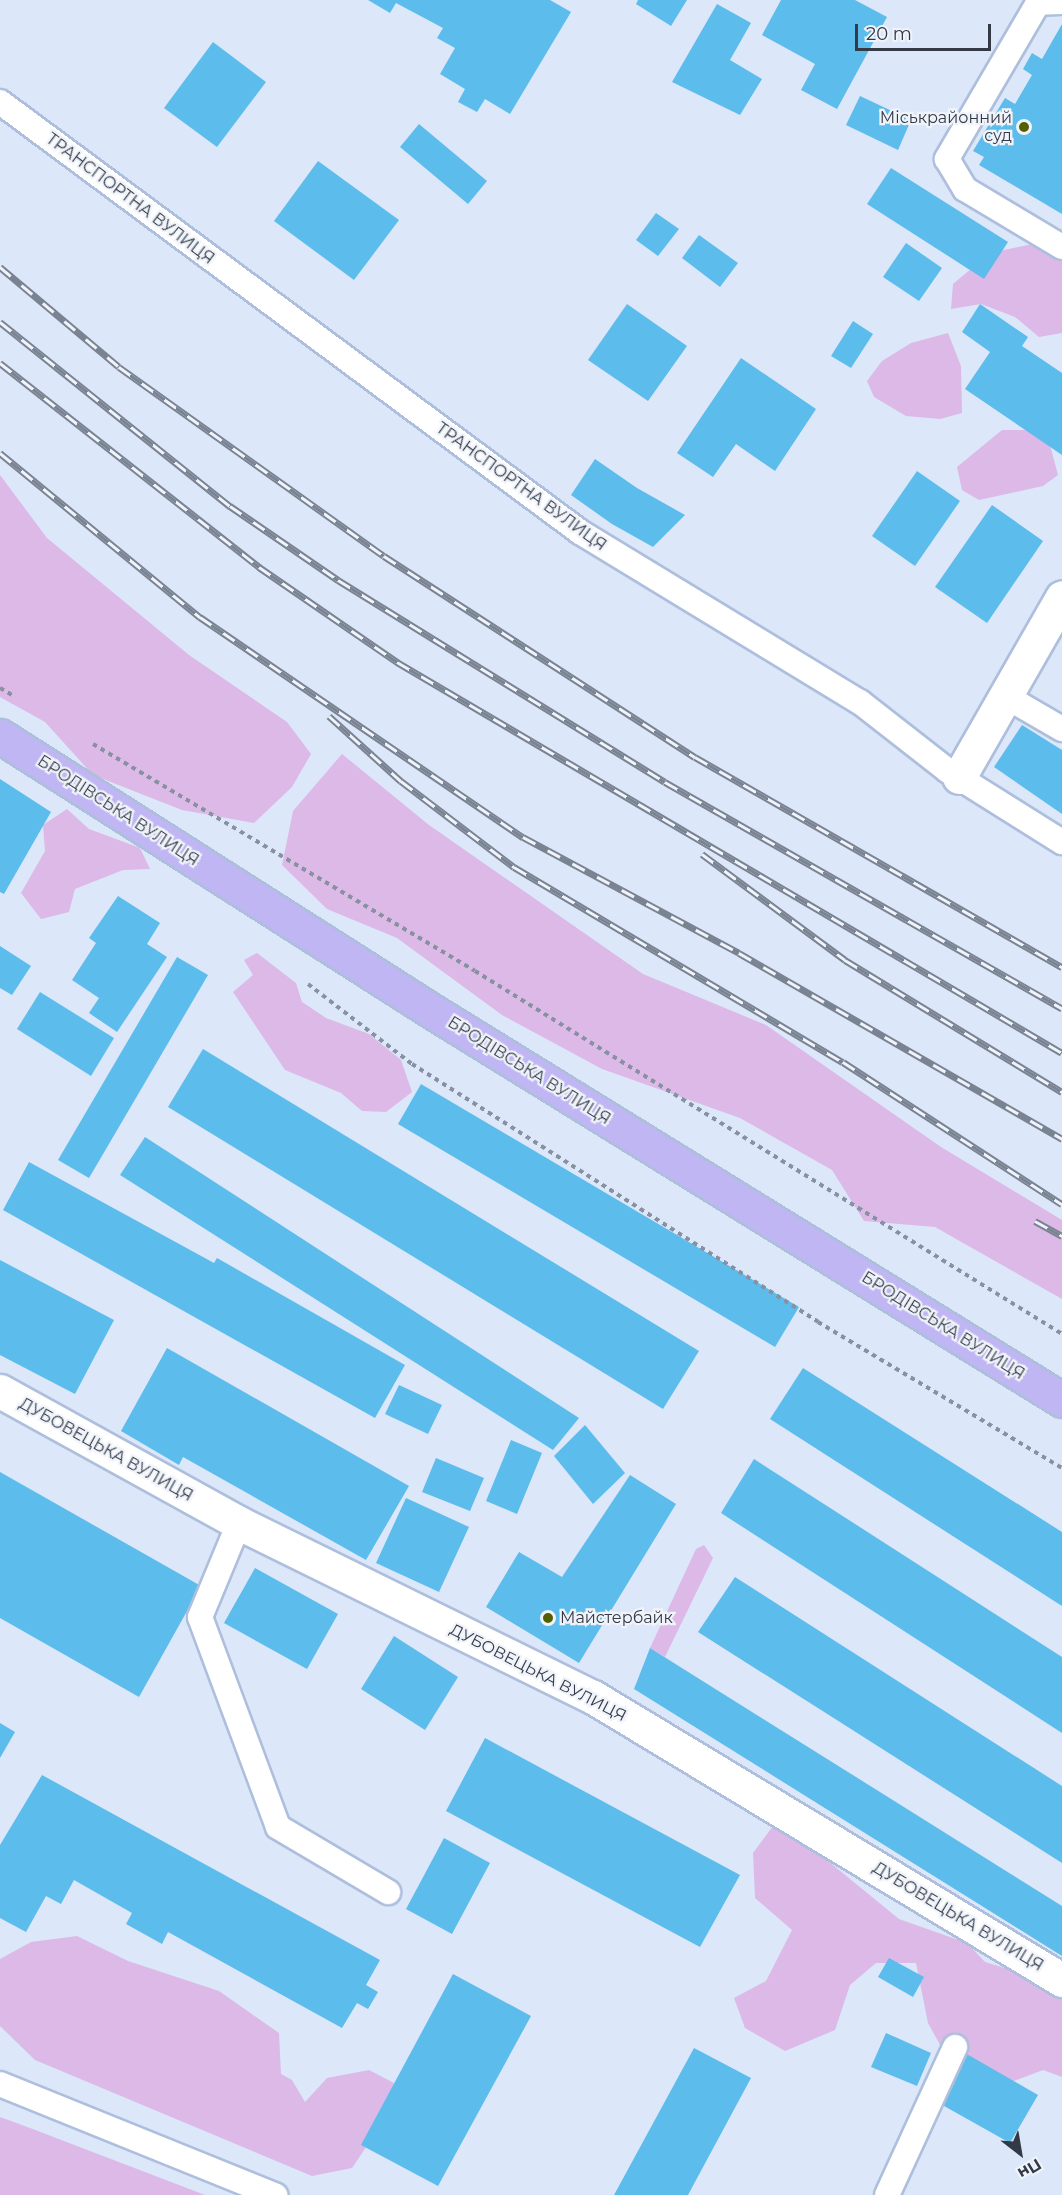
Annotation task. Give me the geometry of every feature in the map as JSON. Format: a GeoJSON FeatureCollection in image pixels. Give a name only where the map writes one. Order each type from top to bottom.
{"type":"FeatureCollection","features":[{"type":"Feature","properties":{"kind":"main road","name":"БРОДІВСЬКА ВУЛИЦЯ"},"geometry":{"type":"LineString","coordinates":[[0,736],[435,1013],[1062,1400]]}},
{"type":"Feature","properties":{"kind":"street"},"geometry":{"type":"LineString","coordinates":[[959,777],[1062,597]]}},
{"type":"Feature","properties":{"kind":"street","name":"ДУБОВЕЦЬКА ВУЛИЦЯ"},"geometry":{"type":"LineString","coordinates":[[0,1391],[239,1522],[593,1697],[1062,1980]]}},
{"type":"Feature","properties":{"kind":"lane"},"geometry":{"type":"LineString","coordinates":[[1062,2],[1038,3],[947,159],[965,189],[1062,247]]}},
{"type":"Feature","properties":{"kind":"lane","name":"ТРАНСПОРТНА ВУЛИЦЯ"},"geometry":{"type":"LineString","coordinates":[[0,102],[580,532],[860,702],[959,777],[1062,842]]}},
{"type":"Feature","properties":{"kind":"lane"},"geometry":{"type":"LineString","coordinates":[[1005,696],[1062,729]]}},
{"type":"Feature","properties":{"kind":"lane"},"geometry":{"type":"LineString","coordinates":[[239,1522],[200,1617],[278,1827],[388,1892]]}},
{"type":"Feature","properties":{"kind":"lane"},"geometry":{"type":"LineString","coordinates":[[886,2195],[955,2047]]}},
{"type":"Feature","properties":{"kind":"lane"},"geometry":{"type":"LineString","coordinates":[[0,2084],[275,2195]]}},
{"type":"Feature","properties":{"kind":"path"},"geometry":{"type":"LineString","coordinates":[[0,688],[20,700]]}},
{"type":"Feature","properties":{"kind":"path"},"geometry":{"type":"LineString","coordinates":[[81,736],[475,971],[1062,1334]]}},
{"type":"Feature","properties":{"kind":"path"},"geometry":{"type":"LineString","coordinates":[[412,1064],[818,1322],[1062,1468]]}},
{"type":"Feature","properties":{"kind":"shaded area"},"geometry":{"type":"Polygon","coordinates":[[[1047,241],[1062,247],[1062,333],[1039,337],[1015,317],[981,304],[951,309],[953,284],[990,253],[1047,241]]]}},
{"type":"Feature","properties":{"kind":"shaded area"},"geometry":{"type":"Polygon","coordinates":[[[948,333],[961,366],[962,413],[940,419],[906,416],[874,397],[867,381],[882,361],[911,343],[948,333]]]}},
{"type":"Feature","properties":{"kind":"shaded area"},"geometry":{"type":"Polygon","coordinates":[[[1002,430],[1046,430],[1058,475],[1043,486],[979,500],[962,490],[957,467],[1002,430]]]}},
{"type":"Feature","properties":{"kind":"shaded area"},"geometry":{"type":"Polygon","coordinates":[[[0,475],[47,538],[189,655],[287,722],[311,754],[292,787],[254,823],[182,810],[93,775],[45,722],[0,697],[0,475]]]}},
{"type":"Feature","properties":{"kind":"shaded area"},"geometry":{"type":"Polygon","coordinates":[[[342,754],[429,825],[643,974],[766,1025],[941,1147],[1062,1220],[1062,1299],[935,1227],[864,1221],[832,1170],[740,1118],[602,1069],[502,1015],[397,938],[327,909],[282,865],[293,811],[342,754]]]}},
{"type":"Feature","properties":{"kind":"shaded area"},"geometry":{"type":"Polygon","coordinates":[[[67,809],[89,829],[140,848],[150,869],[123,870],[75,889],[69,912],[41,919],[21,893],[45,851],[43,825],[67,809]]]}},
{"type":"Feature","properties":{"kind":"shaded area"},"geometry":{"type":"Polygon","coordinates":[[[257,953],[296,983],[302,1002],[326,1018],[369,1034],[401,1060],[412,1092],[386,1112],[362,1111],[341,1093],[285,1070],[233,992],[253,975],[244,960],[257,953]]]}},
{"type":"Feature","properties":{"kind":"shaded area"},"geometry":{"type":"Polygon","coordinates":[[[704,1545],[713,1558],[665,1657],[650,1648],[696,1549],[704,1545]]]}},
{"type":"Feature","properties":{"kind":"shaded area"},"geometry":{"type":"Polygon","coordinates":[[[773,1826],[828,1861],[899,1919],[967,1943],[985,1962],[1044,1980],[1062,1992],[1062,2077],[1043,2070],[1011,2082],[951,2065],[928,2023],[916,1963],[876,1963],[850,1985],[835,2030],[785,2051],[745,2028],[734,1998],[766,1981],[792,1930],[755,1898],[753,1853],[773,1826]]]}},
{"type":"Feature","properties":{"kind":"shaded area"},"geometry":{"type":"Polygon","coordinates":[[[77,1936],[128,1961],[219,1991],[279,2033],[281,2074],[292,2080],[305,2102],[327,2078],[369,2070],[394,2083],[385,2119],[352,2168],[312,2176],[35,2060],[0,2026],[0,1959],[31,1942],[77,1936]]]}},
{"type":"Feature","properties":{"kind":"shaded area"},"geometry":{"type":"Polygon","coordinates":[[[0,2117],[30,2128],[205,2195],[0,2195],[0,2117]]]}},
{"type":"Feature","properties":{"kind":"building"},"geometry":{"type":"Polygon","coordinates":[[[368,0],[550,0],[571,12],[510,114],[485,99],[477,112],[458,102],[465,89],[440,74],[455,48],[437,38],[443,28],[396,3],[390,13],[368,0]]]}},
{"type":"Feature","properties":{"kind":"building"},"geometry":{"type":"Polygon","coordinates":[[[638,0],[687,0],[671,26],[636,4],[638,0]]]}},
{"type":"Feature","properties":{"kind":"building"},"geometry":{"type":"Polygon","coordinates":[[[781,0],[855,0],[887,17],[837,109],[801,90],[815,64],[762,35],[781,0]]]}},
{"type":"Feature","properties":{"kind":"building"},"geometry":{"type":"Polygon","coordinates":[[[717,4],[751,23],[730,60],[762,79],[740,115],[672,82],[717,4]]]}},
{"type":"Feature","properties":{"kind":"building","name":"Міськрайонний суд"},"geometry":{"type":"Polygon","coordinates":[[[1062,24],[1062,214],[979,165],[984,157],[973,151],[1005,98],[1015,104],[1032,75],[1023,69],[1032,53],[1042,59],[1062,24]]]}},
{"type":"Feature","properties":{"kind":"building"},"geometry":{"type":"Polygon","coordinates":[[[213,42],[266,82],[217,147],[164,108],[213,42]]]}},
{"type":"Feature","properties":{"kind":"building"},"geometry":{"type":"Polygon","coordinates":[[[860,96],[911,120],[898,150],[846,125],[860,96]]]}},
{"type":"Feature","properties":{"kind":"building"},"geometry":{"type":"Polygon","coordinates":[[[419,124],[487,181],[468,204],[400,147],[419,124]]]}},
{"type":"Feature","properties":{"kind":"building"},"geometry":{"type":"Polygon","coordinates":[[[318,161],[399,220],[354,280],[274,221],[318,161]]]}},
{"type":"Feature","properties":{"kind":"building"},"geometry":{"type":"Polygon","coordinates":[[[891,168],[1008,242],[984,279],[867,204],[891,168]]]}},
{"type":"Feature","properties":{"kind":"building"},"geometry":{"type":"Polygon","coordinates":[[[656,213],[679,229],[658,256],[636,240],[656,213]]]}},
{"type":"Feature","properties":{"kind":"building"},"geometry":{"type":"Polygon","coordinates":[[[699,235],[738,263],[720,287],[682,258],[699,235]]]}},
{"type":"Feature","properties":{"kind":"building"},"geometry":{"type":"Polygon","coordinates":[[[906,243],[942,268],[919,301],[883,277],[906,243]]]}},
{"type":"Feature","properties":{"kind":"building"},"geometry":{"type":"Polygon","coordinates":[[[627,304],[687,346],[648,401],[588,360],[627,304]]]}},
{"type":"Feature","properties":{"kind":"building"},"geometry":{"type":"Polygon","coordinates":[[[980,304],[1028,337],[1022,346],[1062,373],[1062,455],[965,389],[990,352],[962,332],[980,304]]]}},
{"type":"Feature","properties":{"kind":"building"},"geometry":{"type":"Polygon","coordinates":[[[853,321],[873,334],[851,368],[831,356],[853,321]]]}},
{"type":"Feature","properties":{"kind":"building"},"geometry":{"type":"Polygon","coordinates":[[[741,358],[816,409],[775,471],[736,444],[713,477],[677,453],[741,358]]]}},
{"type":"Feature","properties":{"kind":"building"},"geometry":{"type":"Polygon","coordinates":[[[595,459],[637,488],[685,515],[653,547],[612,524],[571,495],[595,459]]]}},
{"type":"Feature","properties":{"kind":"building"},"geometry":{"type":"Polygon","coordinates":[[[917,471],[960,501],[915,566],[872,536],[917,471]]]}},
{"type":"Feature","properties":{"kind":"building"},"geometry":{"type":"Polygon","coordinates":[[[992,505],[1043,541],[987,623],[935,587],[992,505]]]}},
{"type":"Feature","properties":{"kind":"building"},"geometry":{"type":"Polygon","coordinates":[[[1022,725],[1062,750],[1062,814],[994,767],[1022,725]]]}},
{"type":"Feature","properties":{"kind":"building"},"geometry":{"type":"Polygon","coordinates":[[[0,779],[51,812],[4,894],[0,892],[0,779]]]}},
{"type":"Feature","properties":{"kind":"building"},"geometry":{"type":"Polygon","coordinates":[[[118,896],[160,923],[147,944],[167,957],[117,1032],[89,1013],[99,998],[72,980],[96,943],[89,938],[118,896]]]}},
{"type":"Feature","properties":{"kind":"building"},"geometry":{"type":"Polygon","coordinates":[[[0,946],[31,966],[12,995],[0,988],[0,946]]]}},
{"type":"Feature","properties":{"kind":"building"},"geometry":{"type":"Polygon","coordinates":[[[177,957],[208,975],[89,1178],[58,1160],[177,957]]]}},
{"type":"Feature","properties":{"kind":"building"},"geometry":{"type":"Polygon","coordinates":[[[40,992],[114,1038],[91,1076],[17,1029],[40,992]]]}},
{"type":"Feature","properties":{"kind":"building"},"geometry":{"type":"Polygon","coordinates":[[[203,1049],[699,1351],[663,1409],[168,1107],[203,1049]]]}},
{"type":"Feature","properties":{"kind":"building"},"geometry":{"type":"Polygon","coordinates":[[[421,1084],[799,1307],[775,1347],[398,1124],[421,1084]]]}},
{"type":"Feature","properties":{"kind":"building"},"geometry":{"type":"Polygon","coordinates":[[[145,1137],[579,1418],[553,1450],[120,1175],[145,1137]]]}},
{"type":"Feature","properties":{"kind":"building"},"geometry":{"type":"Polygon","coordinates":[[[29,1162],[214,1263],[217,1258],[405,1365],[375,1418],[3,1210],[29,1162]]]}},
{"type":"Feature","properties":{"kind":"building"},"geometry":{"type":"Polygon","coordinates":[[[0,1260],[114,1320],[75,1394],[0,1355],[0,1260]]]}},
{"type":"Feature","properties":{"kind":"building"},"geometry":{"type":"Polygon","coordinates":[[[167,1348],[409,1486],[366,1560],[183,1457],[179,1465],[121,1431],[167,1348]]]}},
{"type":"Feature","properties":{"kind":"building"},"geometry":{"type":"Polygon","coordinates":[[[803,1368],[1062,1532],[1062,1606],[770,1419],[803,1368]]]}},
{"type":"Feature","properties":{"kind":"building"},"geometry":{"type":"Polygon","coordinates":[[[399,1385],[442,1405],[428,1434],[385,1414],[399,1385]]]}},
{"type":"Feature","properties":{"kind":"building"},"geometry":{"type":"Polygon","coordinates":[[[585,1425],[625,1473],[593,1504],[554,1456],[585,1425]]]}},
{"type":"Feature","properties":{"kind":"building"},"geometry":{"type":"Polygon","coordinates":[[[511,1440],[542,1453],[517,1514],[486,1501],[511,1440]]]}},
{"type":"Feature","properties":{"kind":"building"},"geometry":{"type":"Polygon","coordinates":[[[436,1458],[484,1478],[470,1511],[422,1492],[436,1458]]]}},
{"type":"Feature","properties":{"kind":"building"},"geometry":{"type":"Polygon","coordinates":[[[754,1459],[1062,1657],[1062,1733],[721,1513],[754,1459]]]}},
{"type":"Feature","properties":{"kind":"building"},"geometry":{"type":"Polygon","coordinates":[[[0,1472],[201,1586],[139,1697],[0,1618],[0,1472]]]}},
{"type":"Feature","properties":{"kind":"building"},"geometry":{"type":"Polygon","coordinates":[[[630,1475],[676,1504],[579,1663],[486,1607],[519,1552],[562,1577],[630,1475]]]}},
{"type":"Feature","properties":{"kind":"building"},"geometry":{"type":"Polygon","coordinates":[[[406,1498],[469,1527],[439,1592],[376,1563],[406,1498]]]}},
{"type":"Feature","properties":{"kind":"building"},"geometry":{"type":"Polygon","coordinates":[[[255,1568],[338,1614],[307,1669],[224,1623],[255,1568]]]}},
{"type":"Feature","properties":{"kind":"building"},"geometry":{"type":"Polygon","coordinates":[[[735,1577],[1062,1786],[1062,1863],[698,1632],[735,1577]]]}},
{"type":"Feature","properties":{"kind":"building"},"geometry":{"type":"Polygon","coordinates":[[[394,1636],[458,1677],[425,1730],[361,1689],[394,1636]]]}},
{"type":"Feature","properties":{"kind":"building"},"geometry":{"type":"Polygon","coordinates":[[[650,1648],[1062,1906],[1062,1956],[634,1689],[650,1648]]]}},
{"type":"Feature","properties":{"kind":"building"},"geometry":{"type":"Polygon","coordinates":[[[0,1723],[15,1732],[0,1758],[0,1723]]]}},
{"type":"Feature","properties":{"kind":"building"},"geometry":{"type":"Polygon","coordinates":[[[485,1738],[740,1875],[700,1947],[446,1811],[485,1738]]]}},
{"type":"Feature","properties":{"kind":"building"},"geometry":{"type":"Polygon","coordinates":[[[42,1775],[380,1960],[366,1985],[378,1992],[368,2009],[357,2003],[342,2028],[168,1932],[162,1944],[126,1924],[132,1913],[74,1880],[61,1904],[46,1896],[26,1932],[0,1918],[0,1845],[42,1775]]]}},
{"type":"Feature","properties":{"kind":"building"},"geometry":{"type":"Polygon","coordinates":[[[444,1838],[490,1863],[452,1934],[406,1909],[444,1838]]]}},
{"type":"Feature","properties":{"kind":"building"},"geometry":{"type":"Polygon","coordinates":[[[889,1958],[924,1977],[913,1997],[878,1977],[889,1958]]]}},
{"type":"Feature","properties":{"kind":"building"},"geometry":{"type":"Polygon","coordinates":[[[453,1974],[531,2016],[438,2186],[361,2145],[453,1974]]]}},
{"type":"Feature","properties":{"kind":"building"},"geometry":{"type":"Polygon","coordinates":[[[886,2033],[931,2053],[917,2086],[871,2067],[886,2033]]]}},
{"type":"Feature","properties":{"kind":"building"},"geometry":{"type":"Polygon","coordinates":[[[694,2048],[751,2078],[688,2195],[614,2195],[694,2048]]]}},
{"type":"Feature","properties":{"kind":"building"},"geometry":{"type":"Polygon","coordinates":[[[965,2053],[1038,2095],[1010,2143],[937,2102],[965,2053]]]}},
{"type":"Feature","properties":{"kind":"railway"},"geometry":{"type":"LineString","coordinates":[[0,267],[119,367],[384,556],[695,757],[1062,967]]}},
{"type":"Feature","properties":{"kind":"railway"},"geometry":{"type":"LineString","coordinates":[[0,322],[230,506],[338,580],[665,782],[1062,1008]]}},
{"type":"Feature","properties":{"kind":"railway"},"geometry":{"type":"LineString","coordinates":[[0,363],[259,567],[397,662],[1062,1053]]}},
{"type":"Feature","properties":{"kind":"railway"},"geometry":{"type":"LineString","coordinates":[[0,453],[200,617],[523,837],[739,953],[1062,1139]]}},
{"type":"Feature","properties":{"kind":"railway"},"geometry":{"type":"LineString","coordinates":[[329,716],[401,781],[514,867],[843,1062],[1062,1204]]}},
{"type":"Feature","properties":{"kind":"railway"},"geometry":{"type":"LineString","coordinates":[[702,854],[845,960],[1062,1092]]}},
{"type":"Feature","properties":{"kind":"railway"},"geometry":{"type":"LineString","coordinates":[[1035,1221],[1062,1236]]}},
{"type":"Feature","properties":{"kind":"place","name":"Міськрайонний суд"},"geometry":{"type":"Point","coordinates":[1024,127]}},
{"type":"Feature","properties":{"kind":"place","name":"Майстербайк"},"geometry":{"type":"Point","coordinates":[548,1618]}}]}
